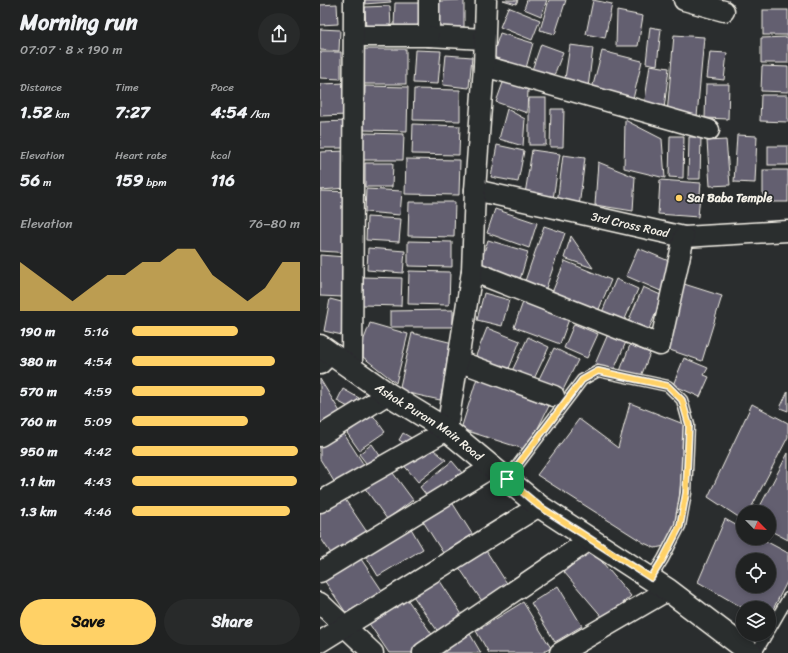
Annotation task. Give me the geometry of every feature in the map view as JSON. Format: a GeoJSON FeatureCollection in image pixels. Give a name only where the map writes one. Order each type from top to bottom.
{"type":"FeatureCollection","features":[{"type":"Feature","properties":{"kind":"street"},"geometry":{"type":"LineString","coordinates":[[352,369],[354,0]]}},
{"type":"Feature","properties":{"kind":"street"},"geometry":{"type":"LineString","coordinates":[[429,0],[430,36]]}},
{"type":"Feature","properties":{"kind":"street"},"geometry":{"type":"LineString","coordinates":[[320,502],[447,430],[472,271],[475,190],[484,66],[486,0]]}},
{"type":"Feature","properties":{"kind":"street"},"geometry":{"type":"LineString","coordinates":[[684,0],[724,10]]}},
{"type":"Feature","properties":{"kind":"street"},"geometry":{"type":"LineString","coordinates":[[354,36],[430,36],[484,40]]}},
{"type":"Feature","properties":{"kind":"street"},"geometry":{"type":"LineString","coordinates":[[484,66],[709,130]]}},
{"type":"Feature","properties":{"kind":"street","name":"3rd Cross Road"},"geometry":{"type":"LineString","coordinates":[[475,190],[684,237],[788,231]]}},
{"type":"Feature","properties":{"kind":"street"},"geometry":{"type":"LineString","coordinates":[[472,271],[660,345],[684,237]]}},
{"type":"Feature","properties":{"kind":"street","name":"Ashok Puram Main Road"},"geometry":{"type":"LineString","coordinates":[[323,355],[352,369],[388,394],[447,430],[539,506],[660,584],[751,653]]}},
{"type":"Feature","properties":{"kind":"street"},"geometry":{"type":"LineString","coordinates":[[458,361],[554,396]]}},
{"type":"Feature","properties":{"kind":"street"},"geometry":{"type":"LineString","coordinates":[[320,436],[388,394]]}},
{"type":"Feature","properties":{"kind":"street"},"geometry":{"type":"LineString","coordinates":[[320,572],[500,473]]}},
{"type":"Feature","properties":{"kind":"street"},"geometry":{"type":"LineString","coordinates":[[320,642],[539,506]]}},
{"type":"Feature","properties":{"kind":"street"},"geometry":{"type":"LineString","coordinates":[[423,653],[591,539]]}},
{"type":"Feature","properties":{"kind":"street"},"geometry":{"type":"LineString","coordinates":[[560,653],[660,584]]}},
{"type":"Feature","properties":{"kind":"street"},"geometry":{"type":"LineString","coordinates":[[320,603],[373,653]]}},
{"type":"Feature","properties":{"kind":"lane"},"geometry":{"type":"LineString","coordinates":[[500,473],[582,380],[598,371],[668,386],[682,400],[689,425],[686,493],[680,526],[663,559],[660,584]]}},
{"type":"Feature","properties":{"kind":"lane"},"geometry":{"type":"LineString","coordinates":[[776,618],[788,598]]}},
{"type":"Feature","properties":{"kind":"lane"},"geometry":{"type":"LineString","coordinates":[[756,653],[763,641]]}},
{"type":"Feature","properties":{"kind":"building"},"geometry":{"type":"Polygon","coordinates":[[[364,0],[390,0],[391,2],[364,4],[364,0]]]}},
{"type":"Feature","properties":{"kind":"building"},"geometry":{"type":"Polygon","coordinates":[[[464,0],[464,27],[438,27],[437,1],[464,0]]]}},
{"type":"Feature","properties":{"kind":"building"},"geometry":{"type":"Polygon","coordinates":[[[503,0],[518,0],[516,4],[503,0]]]}},
{"type":"Feature","properties":{"kind":"building"},"geometry":{"type":"Polygon","coordinates":[[[527,0],[547,0],[541,16],[524,9],[527,0]]]}},
{"type":"Feature","properties":{"kind":"building"},"geometry":{"type":"Polygon","coordinates":[[[549,0],[566,0],[555,34],[540,30],[549,0]]]}},
{"type":"Feature","properties":{"kind":"building"},"geometry":{"type":"Polygon","coordinates":[[[593,0],[612,4],[605,38],[586,34],[593,0]]]}},
{"type":"Feature","properties":{"kind":"building"},"geometry":{"type":"Polygon","coordinates":[[[395,3],[420,3],[419,26],[394,26],[395,3]]]}},
{"type":"Feature","properties":{"kind":"building"},"geometry":{"type":"Polygon","coordinates":[[[337,4],[338,24],[320,25],[320,5],[337,4]]]}},
{"type":"Feature","properties":{"kind":"building"},"geometry":{"type":"Polygon","coordinates":[[[390,6],[391,29],[366,30],[365,7],[390,6]]]}},
{"type":"Feature","properties":{"kind":"building"},"geometry":{"type":"Polygon","coordinates":[[[508,7],[540,20],[532,40],[500,27],[508,7]]]}},
{"type":"Feature","properties":{"kind":"building"},"geometry":{"type":"Polygon","coordinates":[[[763,10],[788,10],[788,35],[763,35],[763,10]]]}},
{"type":"Feature","properties":{"kind":"building"},"geometry":{"type":"Polygon","coordinates":[[[617,11],[643,16],[638,46],[616,46],[617,11]]]}},
{"type":"Feature","properties":{"kind":"building"},"geometry":{"type":"Polygon","coordinates":[[[650,27],[661,29],[657,65],[646,63],[650,27]]]}},
{"type":"Feature","properties":{"kind":"building"},"geometry":{"type":"Polygon","coordinates":[[[320,29],[340,30],[339,51],[320,50],[320,29]]]}},
{"type":"Feature","properties":{"kind":"building"},"geometry":{"type":"Polygon","coordinates":[[[500,33],[533,43],[526,68],[492,57],[500,33]]]}},
{"type":"Feature","properties":{"kind":"building"},"geometry":{"type":"Polygon","coordinates":[[[674,35],[704,37],[697,117],[667,114],[674,35]]]}},
{"type":"Feature","properties":{"kind":"building"},"geometry":{"type":"Polygon","coordinates":[[[788,37],[788,63],[761,63],[761,38],[788,37]]]}},
{"type":"Feature","properties":{"kind":"building"},"geometry":{"type":"Polygon","coordinates":[[[541,44],[563,52],[553,78],[532,70],[541,44]]]}},
{"type":"Feature","properties":{"kind":"building"},"geometry":{"type":"Polygon","coordinates":[[[570,45],[593,48],[588,88],[564,85],[570,45]]]}},
{"type":"Feature","properties":{"kind":"building"},"geometry":{"type":"Polygon","coordinates":[[[364,49],[406,49],[406,84],[364,84],[364,49]]]}},
{"type":"Feature","properties":{"kind":"building"},"geometry":{"type":"Polygon","coordinates":[[[415,50],[441,51],[438,84],[413,83],[415,50]]]}},
{"type":"Feature","properties":{"kind":"building"},"geometry":{"type":"Polygon","coordinates":[[[602,51],[642,61],[633,99],[592,89],[602,51]]]}},
{"type":"Feature","properties":{"kind":"building"},"geometry":{"type":"Polygon","coordinates":[[[320,52],[341,52],[341,79],[320,78],[320,52]]]}},
{"type":"Feature","properties":{"kind":"building"},"geometry":{"type":"Polygon","coordinates":[[[710,52],[727,53],[724,80],[707,78],[710,52]]]}},
{"type":"Feature","properties":{"kind":"building"},"geometry":{"type":"Polygon","coordinates":[[[446,55],[472,57],[469,88],[443,85],[446,55]]]}},
{"type":"Feature","properties":{"kind":"building"},"geometry":{"type":"Polygon","coordinates":[[[650,65],[669,68],[664,109],[644,107],[650,65]]]}},
{"type":"Feature","properties":{"kind":"building"},"geometry":{"type":"Polygon","coordinates":[[[762,66],[788,67],[788,92],[761,91],[762,66]]]}},
{"type":"Feature","properties":{"kind":"building"},"geometry":{"type":"Polygon","coordinates":[[[504,80],[528,90],[527,113],[496,102],[504,80]]]}},
{"type":"Feature","properties":{"kind":"building"},"geometry":{"type":"Polygon","coordinates":[[[346,83],[348,115],[320,116],[320,84],[346,83]]]}},
{"type":"Feature","properties":{"kind":"building"},"geometry":{"type":"Polygon","coordinates":[[[706,84],[729,84],[728,119],[705,118],[706,84]]]}},
{"type":"Feature","properties":{"kind":"building"},"geometry":{"type":"Polygon","coordinates":[[[365,86],[408,87],[407,131],[364,130],[365,86]]]}},
{"type":"Feature","properties":{"kind":"building"},"geometry":{"type":"Polygon","coordinates":[[[414,89],[460,90],[460,121],[413,120],[414,89]]]}},
{"type":"Feature","properties":{"kind":"building"},"geometry":{"type":"Polygon","coordinates":[[[761,95],[788,95],[788,122],[760,121],[761,95]]]}},
{"type":"Feature","properties":{"kind":"building"},"geometry":{"type":"Polygon","coordinates":[[[529,98],[546,98],[546,145],[529,145],[529,98]]]}},
{"type":"Feature","properties":{"kind":"building"},"geometry":{"type":"Polygon","coordinates":[[[507,109],[525,119],[523,146],[499,139],[507,109]]]}},
{"type":"Feature","properties":{"kind":"building"},"geometry":{"type":"Polygon","coordinates":[[[551,109],[564,109],[563,147],[550,147],[551,109]]]}},
{"type":"Feature","properties":{"kind":"building"},"geometry":{"type":"Polygon","coordinates":[[[625,120],[662,139],[665,178],[624,168],[625,120]]]}},
{"type":"Feature","properties":{"kind":"building"},"geometry":{"type":"Polygon","coordinates":[[[349,121],[349,148],[320,148],[320,122],[349,121]]]}},
{"type":"Feature","properties":{"kind":"building"},"geometry":{"type":"Polygon","coordinates":[[[413,124],[460,126],[459,155],[412,154],[413,124]]]}},
{"type":"Feature","properties":{"kind":"building"},"geometry":{"type":"Polygon","coordinates":[[[364,133],[404,134],[403,160],[363,160],[364,133]]]}},
{"type":"Feature","properties":{"kind":"building"},"geometry":{"type":"Polygon","coordinates":[[[737,135],[757,136],[755,183],[734,182],[737,135]]]}},
{"type":"Feature","properties":{"kind":"building"},"geometry":{"type":"Polygon","coordinates":[[[670,136],[684,136],[683,178],[669,177],[670,136]]]}},
{"type":"Feature","properties":{"kind":"building"},"geometry":{"type":"Polygon","coordinates":[[[689,137],[701,137],[700,179],[688,179],[689,137]]]}},
{"type":"Feature","properties":{"kind":"building"},"geometry":{"type":"Polygon","coordinates":[[[726,140],[730,185],[710,186],[707,141],[726,140]]]}},
{"type":"Feature","properties":{"kind":"building"},"geometry":{"type":"Polygon","coordinates":[[[497,145],[524,151],[518,182],[491,177],[497,145]]]}},
{"type":"Feature","properties":{"kind":"building"},"geometry":{"type":"Polygon","coordinates":[[[768,146],[788,146],[788,165],[768,165],[768,146]]]}},
{"type":"Feature","properties":{"kind":"building"},"geometry":{"type":"Polygon","coordinates":[[[532,150],[560,154],[553,199],[525,194],[532,150]]]}},
{"type":"Feature","properties":{"kind":"building"},"geometry":{"type":"Polygon","coordinates":[[[347,151],[348,188],[320,190],[320,152],[347,151]]]}},
{"type":"Feature","properties":{"kind":"building"},"geometry":{"type":"Polygon","coordinates":[[[563,155],[585,158],[579,207],[557,204],[563,155]]]}},
{"type":"Feature","properties":{"kind":"building"},"geometry":{"type":"Polygon","coordinates":[[[406,159],[460,160],[459,195],[405,194],[406,159]]]}},
{"type":"Feature","properties":{"kind":"building"},"geometry":{"type":"Polygon","coordinates":[[[598,162],[635,177],[633,211],[595,205],[598,162]]]}},
{"type":"Feature","properties":{"kind":"building"},"geometry":{"type":"Polygon","coordinates":[[[365,163],[393,163],[392,187],[365,187],[365,163]]]}},
{"type":"Feature","properties":{"kind":"building"},"geometry":{"type":"Polygon","coordinates":[[[763,170],[788,170],[788,202],[763,202],[763,170]]]}},
{"type":"Feature","properties":{"kind":"building","name":"Sai Baba Temple"},"geometry":{"type":"Polygon","coordinates":[[[660,180],[701,183],[698,217],[658,214],[660,180]]]}},
{"type":"Feature","properties":{"kind":"building"},"geometry":{"type":"Polygon","coordinates":[[[366,189],[402,191],[400,215],[365,212],[366,189]]]}},
{"type":"Feature","properties":{"kind":"building"},"geometry":{"type":"Polygon","coordinates":[[[320,191],[353,192],[351,253],[320,251],[320,191]]]}},
{"type":"Feature","properties":{"kind":"building"},"geometry":{"type":"Polygon","coordinates":[[[409,202],[455,202],[454,237],[408,236],[409,202]]]}},
{"type":"Feature","properties":{"kind":"building"},"geometry":{"type":"Polygon","coordinates":[[[495,209],[537,223],[529,248],[487,233],[495,209]]]}},
{"type":"Feature","properties":{"kind":"building"},"geometry":{"type":"Polygon","coordinates":[[[367,217],[401,219],[399,242],[366,240],[367,217]]]}},
{"type":"Feature","properties":{"kind":"building"},"geometry":{"type":"Polygon","coordinates":[[[544,226],[565,233],[545,291],[524,284],[544,226]]]}},
{"type":"Feature","properties":{"kind":"building"},"geometry":{"type":"Polygon","coordinates":[[[571,236],[593,268],[564,258],[571,236]]]}},
{"type":"Feature","properties":{"kind":"building"},"geometry":{"type":"Polygon","coordinates":[[[488,240],[528,252],[519,283],[478,271],[488,240]]]}},
{"type":"Feature","properties":{"kind":"building"},"geometry":{"type":"Polygon","coordinates":[[[408,241],[452,242],[452,267],[408,266],[408,241]]]}},
{"type":"Feature","properties":{"kind":"building"},"geometry":{"type":"Polygon","coordinates":[[[368,248],[405,251],[403,273],[367,270],[368,248]]]}},
{"type":"Feature","properties":{"kind":"building"},"geometry":{"type":"Polygon","coordinates":[[[638,248],[676,264],[663,292],[626,276],[638,248]]]}},
{"type":"Feature","properties":{"kind":"building"},"geometry":{"type":"Polygon","coordinates":[[[320,255],[345,257],[343,297],[320,296],[320,255]]]}},
{"type":"Feature","properties":{"kind":"building"},"geometry":{"type":"Polygon","coordinates":[[[565,261],[611,280],[597,314],[551,295],[565,261]]]}},
{"type":"Feature","properties":{"kind":"building"},"geometry":{"type":"Polygon","coordinates":[[[409,271],[450,272],[449,305],[408,304],[409,271]]]}},
{"type":"Feature","properties":{"kind":"building"},"geometry":{"type":"Polygon","coordinates":[[[363,277],[402,278],[401,306],[362,305],[363,277]]]}},
{"type":"Feature","properties":{"kind":"building"},"geometry":{"type":"Polygon","coordinates":[[[616,279],[638,289],[622,326],[600,317],[616,279]]]}},
{"type":"Feature","properties":{"kind":"building"},"geometry":{"type":"Polygon","coordinates":[[[684,284],[722,296],[702,361],[664,348],[684,284]]]}},
{"type":"Feature","properties":{"kind":"building"},"geometry":{"type":"Polygon","coordinates":[[[643,287],[663,296],[646,336],[626,327],[643,287]]]}},
{"type":"Feature","properties":{"kind":"building"},"geometry":{"type":"Polygon","coordinates":[[[484,293],[509,300],[502,326],[477,320],[484,293]]]}},
{"type":"Feature","properties":{"kind":"building"},"geometry":{"type":"Polygon","coordinates":[[[330,299],[349,304],[342,335],[324,331],[330,299]]]}},
{"type":"Feature","properties":{"kind":"building"},"geometry":{"type":"Polygon","coordinates":[[[523,302],[569,319],[560,344],[514,327],[523,302]]]}},
{"type":"Feature","properties":{"kind":"building"},"geometry":{"type":"Polygon","coordinates":[[[453,310],[453,327],[390,327],[390,311],[453,310]]]}},
{"type":"Feature","properties":{"kind":"building"},"geometry":{"type":"Polygon","coordinates":[[[370,323],[408,334],[396,383],[363,357],[364,339],[370,323]]]}},
{"type":"Feature","properties":{"kind":"building"},"geometry":{"type":"Polygon","coordinates":[[[574,324],[598,334],[587,358],[564,348],[574,324]]]}},
{"type":"Feature","properties":{"kind":"building"},"geometry":{"type":"Polygon","coordinates":[[[487,328],[520,341],[508,371],[475,358],[487,328]]]}},
{"type":"Feature","properties":{"kind":"building"},"geometry":{"type":"Polygon","coordinates":[[[412,333],[453,343],[440,400],[399,391],[412,333]]]}},
{"type":"Feature","properties":{"kind":"building"},"geometry":{"type":"Polygon","coordinates":[[[608,334],[626,342],[613,372],[595,364],[608,334]]]}},
{"type":"Feature","properties":{"kind":"building"},"geometry":{"type":"Polygon","coordinates":[[[528,337],[549,347],[533,381],[512,371],[528,337]]]}},
{"type":"Feature","properties":{"kind":"building"},"geometry":{"type":"Polygon","coordinates":[[[630,345],[650,353],[640,379],[620,371],[630,345]]]}},
{"type":"Feature","properties":{"kind":"building"},"geometry":{"type":"Polygon","coordinates":[[[554,348],[578,360],[562,392],[538,381],[554,348]]]}},
{"type":"Feature","properties":{"kind":"building"},"geometry":{"type":"Polygon","coordinates":[[[684,358],[708,368],[704,375],[709,377],[700,397],[673,385],[684,358]]]}},
{"type":"Feature","properties":{"kind":"building"},"geometry":{"type":"Polygon","coordinates":[[[477,378],[549,406],[527,450],[461,429],[477,378]]]}},
{"type":"Feature","properties":{"kind":"building"},"geometry":{"type":"Polygon","coordinates":[[[320,379],[342,415],[320,429],[320,379]]]}},
{"type":"Feature","properties":{"kind":"building"},"geometry":{"type":"Polygon","coordinates":[[[343,389],[359,398],[352,409],[337,401],[343,389]]]}},
{"type":"Feature","properties":{"kind":"building"},"geometry":{"type":"Polygon","coordinates":[[[788,391],[788,411],[780,408],[788,391]]]}},
{"type":"Feature","properties":{"kind":"building"},"geometry":{"type":"Polygon","coordinates":[[[630,403],[686,425],[677,524],[665,546],[655,548],[644,543],[537,475],[579,419],[618,448],[630,403]]]}},
{"type":"Feature","properties":{"kind":"building"},"geometry":{"type":"Polygon","coordinates":[[[752,404],[788,423],[788,437],[753,505],[736,505],[736,515],[708,497],[752,404]]]}},
{"type":"Feature","properties":{"kind":"building"},"geometry":{"type":"Polygon","coordinates":[[[372,414],[385,432],[359,450],[347,433],[372,414]]]}},
{"type":"Feature","properties":{"kind":"building"},"geometry":{"type":"Polygon","coordinates":[[[342,431],[364,465],[335,483],[320,459],[320,446],[342,431]]]}},
{"type":"Feature","properties":{"kind":"building"},"geometry":{"type":"Polygon","coordinates":[[[403,433],[415,440],[411,447],[399,440],[403,433]]]}},
{"type":"Feature","properties":{"kind":"building"},"geometry":{"type":"Polygon","coordinates":[[[372,444],[385,463],[373,472],[359,454],[372,444]]]}},
{"type":"Feature","properties":{"kind":"building"},"geometry":{"type":"Polygon","coordinates":[[[428,445],[446,460],[418,482],[402,463],[428,445]]]}},
{"type":"Feature","properties":{"kind":"building"},"geometry":{"type":"Polygon","coordinates":[[[788,453],[788,540],[776,534],[776,505],[761,505],[788,453]]]}},
{"type":"Feature","properties":{"kind":"building"},"geometry":{"type":"Polygon","coordinates":[[[452,461],[463,474],[430,500],[420,487],[452,461]]]}},
{"type":"Feature","properties":{"kind":"building"},"geometry":{"type":"Polygon","coordinates":[[[390,469],[413,500],[387,519],[364,487],[390,469]]]}},
{"type":"Feature","properties":{"kind":"building"},"geometry":{"type":"Polygon","coordinates":[[[342,495],[369,535],[334,558],[320,537],[320,510],[342,495]]]}},
{"type":"Feature","properties":{"kind":"building"},"geometry":{"type":"Polygon","coordinates":[[[448,496],[474,537],[445,556],[419,515],[448,496]]]}},
{"type":"Feature","properties":{"kind":"building"},"geometry":{"type":"Polygon","coordinates":[[[725,519],[736,525],[736,545],[773,545],[788,553],[788,580],[776,603],[776,601],[736,601],[736,604],[698,582],[725,519]]]}},
{"type":"Feature","properties":{"kind":"building"},"geometry":{"type":"Polygon","coordinates":[[[409,525],[423,549],[378,576],[364,553],[409,525]]]}},
{"type":"Feature","properties":{"kind":"building"},"geometry":{"type":"Polygon","coordinates":[[[485,549],[508,585],[482,601],[458,566],[485,549]]]}},
{"type":"Feature","properties":{"kind":"building"},"geometry":{"type":"Polygon","coordinates":[[[591,549],[631,596],[604,619],[564,572],[591,549]]]}},
{"type":"Feature","properties":{"kind":"building"},"geometry":{"type":"Polygon","coordinates":[[[357,553],[385,595],[350,619],[322,577],[357,553]]]}},
{"type":"Feature","properties":{"kind":"building"},"geometry":{"type":"Polygon","coordinates":[[[436,575],[465,619],[441,636],[411,593],[436,575]]]}},
{"type":"Feature","properties":{"kind":"building"},"geometry":{"type":"Polygon","coordinates":[[[558,586],[582,626],[555,642],[531,603],[558,586]]]}},
{"type":"Feature","properties":{"kind":"building"},"geometry":{"type":"Polygon","coordinates":[[[405,596],[436,640],[418,653],[389,653],[368,622],[405,596]]]}},
{"type":"Feature","properties":{"kind":"building"},"geometry":{"type":"Polygon","coordinates":[[[523,602],[551,648],[542,653],[489,653],[476,631],[523,602]]]}},
{"type":"Feature","properties":{"kind":"building"},"geometry":{"type":"Polygon","coordinates":[[[470,634],[481,653],[439,653],[470,634]]]}},
{"type":"Feature","properties":{"kind":"place","name":"Sai Baba Temple"},"geometry":{"type":"Point","coordinates":[679,198]}},
{"type":"Feature","properties":{"kind":"route"},"geometry":{"type":"LineString","coordinates":[[598,371],[668,386],[682,400],[689,425],[686,493],[680,526],[663,559],[651,578],[539,506],[507,479],[582,380],[598,371]]}}]}
